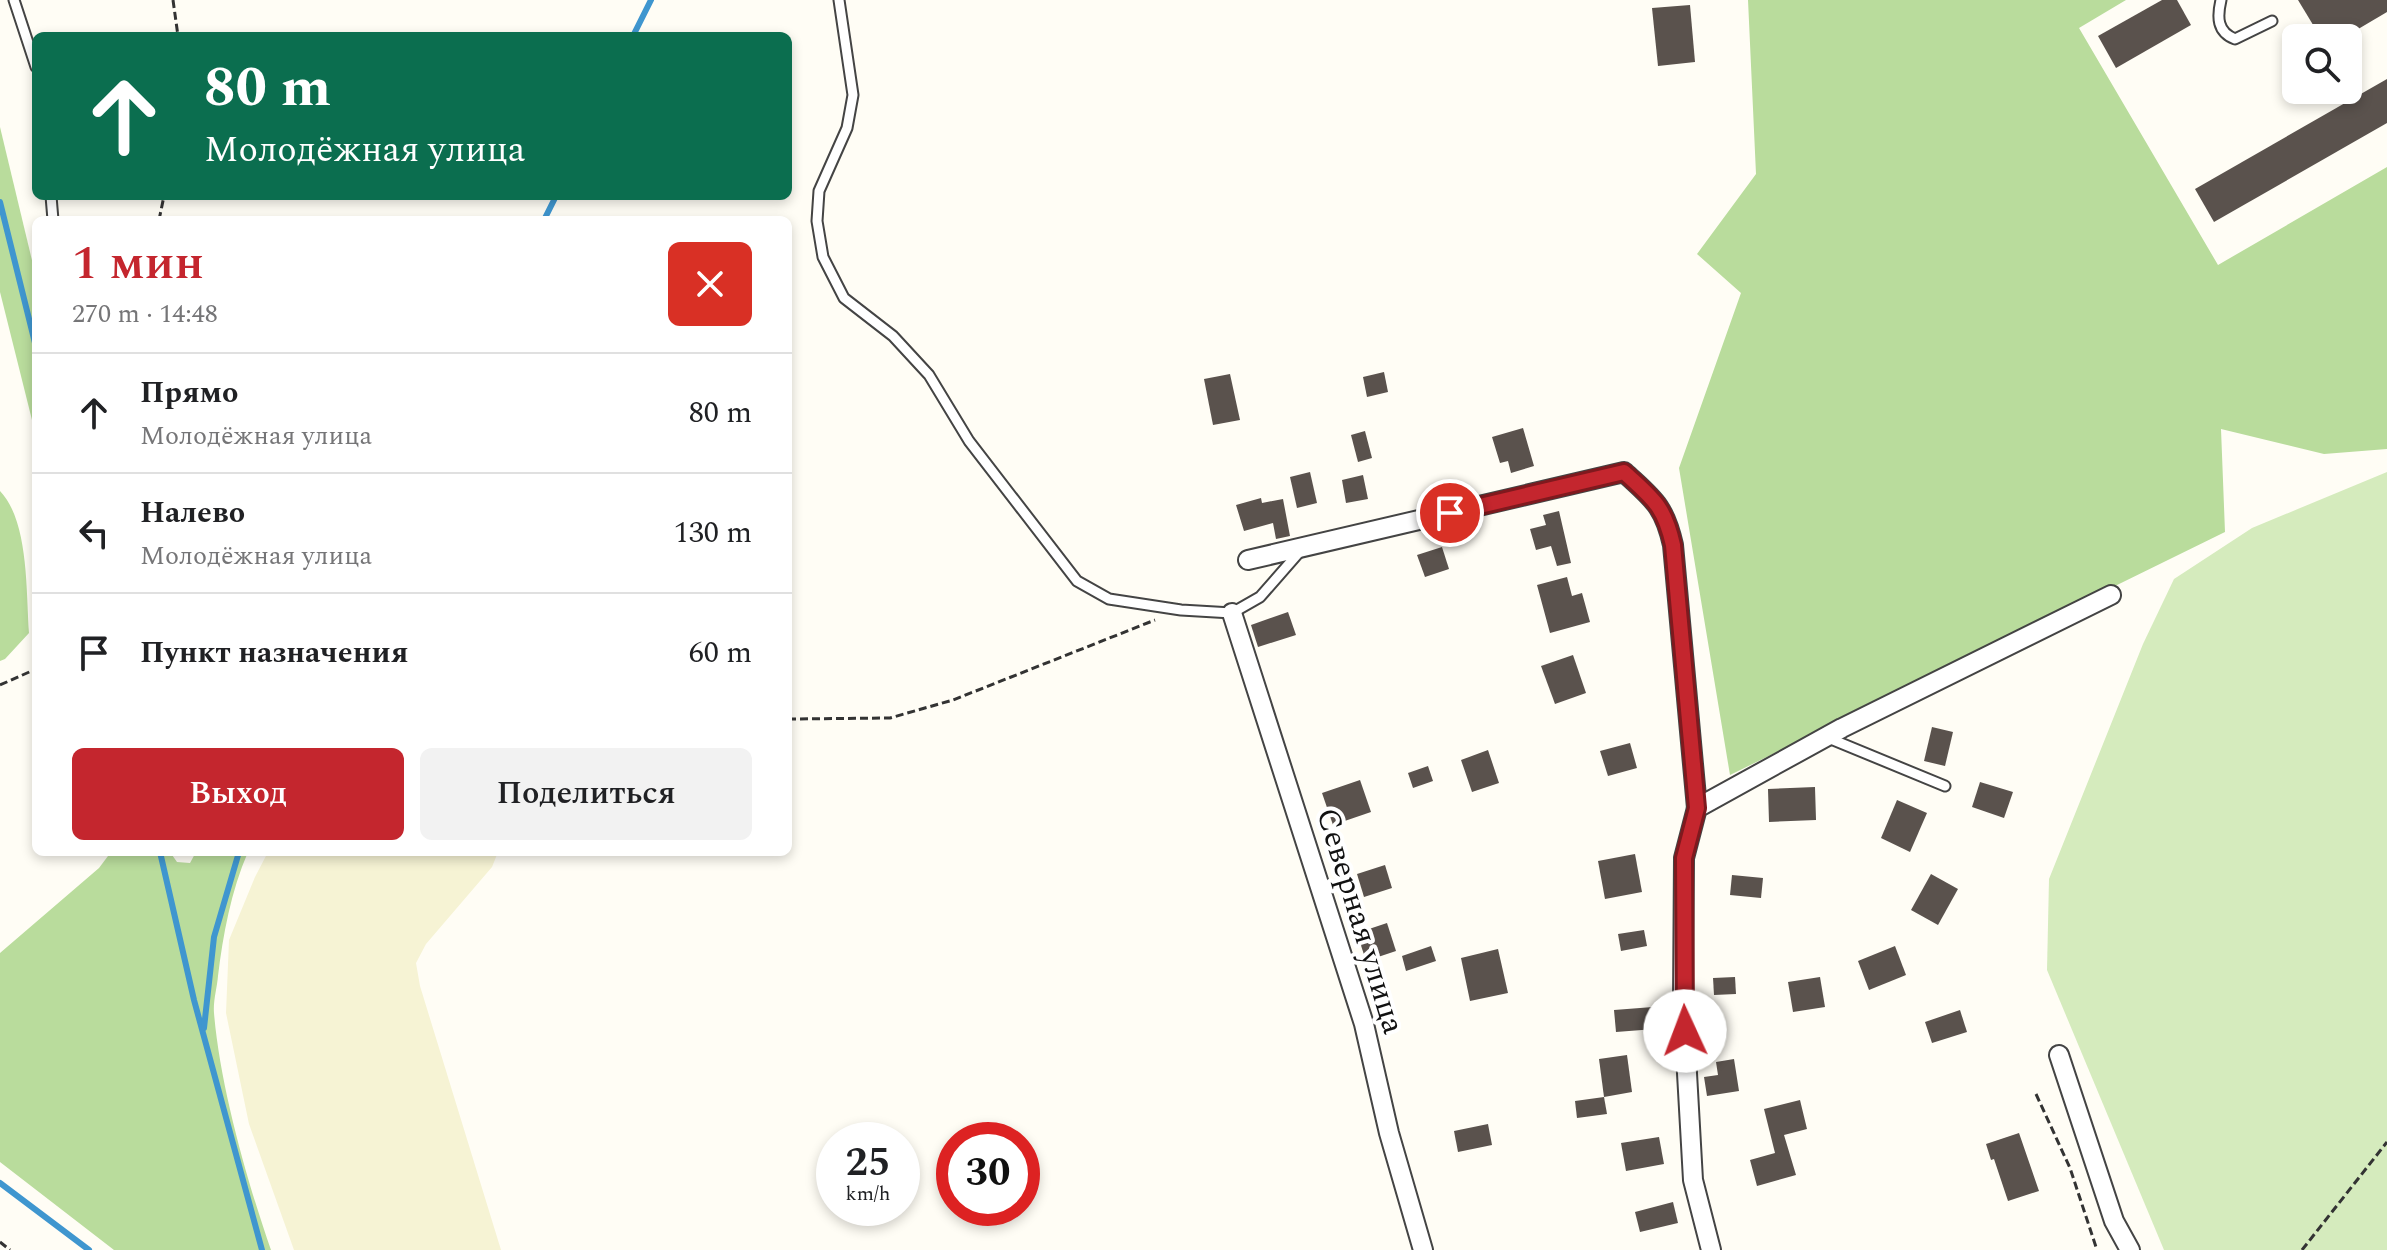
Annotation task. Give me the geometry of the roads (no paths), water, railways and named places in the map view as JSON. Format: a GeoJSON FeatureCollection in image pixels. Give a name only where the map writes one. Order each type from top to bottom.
{"type":"FeatureCollection","features":[{"type":"Feature","properties":{"kind":"street"},"geometry":{"type":"LineString","coordinates":[[1248,560],[1624,472],[1652,498],[1667,518],[1673,545],[1697,808],[1684,858],[1683,1002],[1693,1180],[1711,1250]]}},
{"type":"Feature","properties":{"kind":"street"},"geometry":{"type":"LineString","coordinates":[[1697,808],[1826,737],[2111,595]]}},
{"type":"Feature","properties":{"kind":"street","name":"Северная улица"},"geometry":{"type":"LineString","coordinates":[[1232,613],[1364,1024],[1389,1133],[1423,1250]]}},
{"type":"Feature","properties":{"kind":"street"},"geometry":{"type":"LineString","coordinates":[[2059,1055],[2114,1221],[2130,1250]]}},
{"type":"Feature","properties":{"kind":"lane"},"geometry":{"type":"LineString","coordinates":[[14,0],[32,55]]}},
{"type":"Feature","properties":{"kind":"lane"},"geometry":{"type":"LineString","coordinates":[[839,0],[853,95],[847,128],[819,191],[817,221],[823,257],[844,298],[893,336],[929,375],[969,441],[1077,581],[1109,599],[1181,610],[1232,613],[1260,597],[1304,547]]}},
{"type":"Feature","properties":{"kind":"lane"},"geometry":{"type":"LineString","coordinates":[[2221,0],[2218,22],[2226,35],[2235,39],[2272,21]]}},
{"type":"Feature","properties":{"kind":"lane"},"geometry":{"type":"LineString","coordinates":[[1826,737],[1945,786]]}},
{"type":"Feature","properties":{"kind":"waterway"},"geometry":{"type":"LineString","coordinates":[[635,32],[651,0]]}},
{"type":"Feature","properties":{"kind":"waterway"},"geometry":{"type":"LineString","coordinates":[[546,216],[554,200]]}},
{"type":"Feature","properties":{"kind":"waterway"},"geometry":{"type":"LineString","coordinates":[[0,202],[32,331]]}},
{"type":"Feature","properties":{"kind":"waterway"},"geometry":{"type":"LineString","coordinates":[[161,856],[194,1000],[262,1250]]}},
{"type":"Feature","properties":{"kind":"waterway"},"geometry":{"type":"LineString","coordinates":[[204,1028],[214,937],[238,856]]}},
{"type":"Feature","properties":{"kind":"waterway"},"geometry":{"type":"LineString","coordinates":[[0,1183],[89,1250]]}}]}
